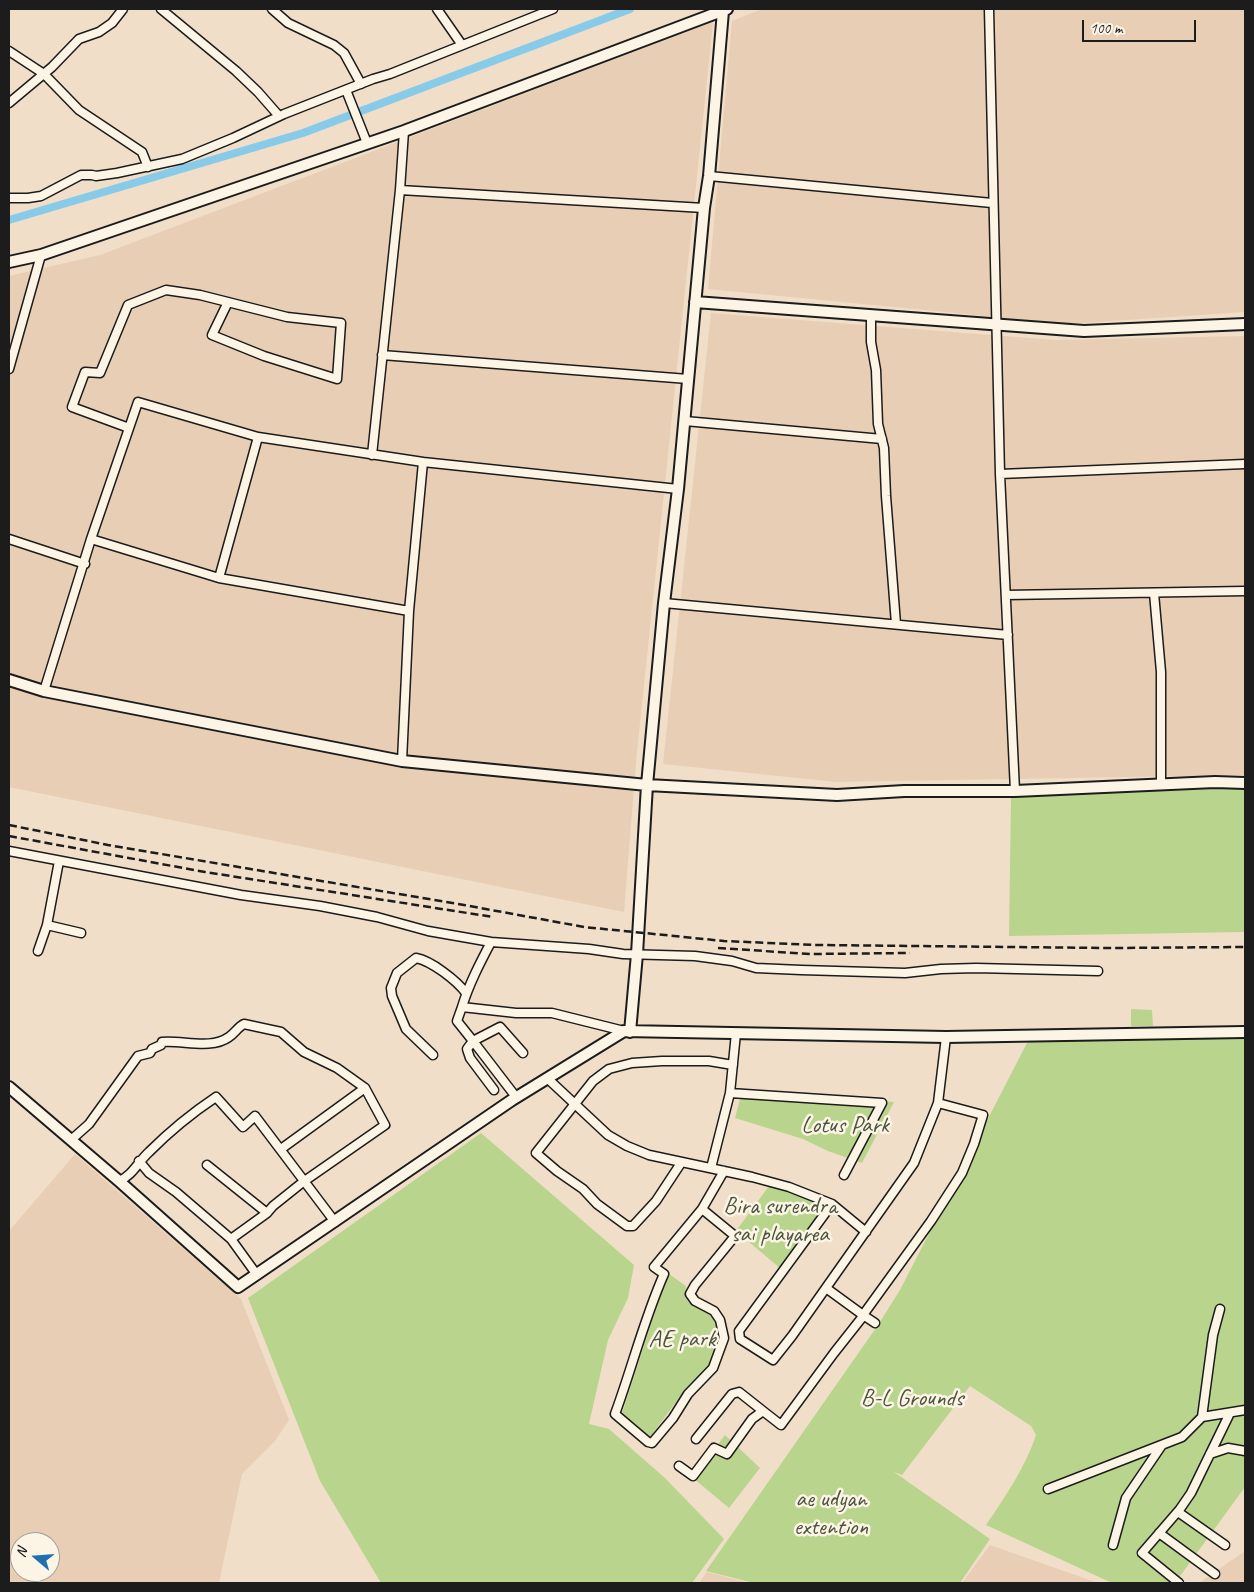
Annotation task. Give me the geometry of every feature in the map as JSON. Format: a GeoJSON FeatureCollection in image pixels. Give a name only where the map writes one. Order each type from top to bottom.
{"type":"FeatureCollection","features":[{"type":"Feature","properties":{"kind":"street"},"geometry":{"type":"LineString","coordinates":[[9,103],[44,74],[79,39],[99,32],[112,23],[123,9]]}},
{"type":"Feature","properties":{"kind":"street"},"geometry":{"type":"LineString","coordinates":[[161,9],[236,71],[279,116]]}},
{"type":"Feature","properties":{"kind":"street"},"geometry":{"type":"LineString","coordinates":[[272,9],[288,23],[334,45],[344,53],[361,84]]}},
{"type":"Feature","properties":{"kind":"street"},"geometry":{"type":"LineString","coordinates":[[437,9],[462,45]]}},
{"type":"Feature","properties":{"kind":"street"},"geometry":{"type":"LineString","coordinates":[[9,198],[41,196],[80,175],[92,174],[96,176],[182,159],[279,116],[552,9]]}},
{"type":"Feature","properties":{"kind":"street"},"geometry":{"type":"LineString","coordinates":[[9,262],[41,255],[404,131],[725,9],[709,176],[704,208],[685,421],[664,603],[647,784],[637,954],[627,1032]]}},
{"type":"Feature","properties":{"kind":"street"},"geometry":{"type":"LineString","coordinates":[[989,9],[992,203],[1000,474],[1015,791]]}},
{"type":"Feature","properties":{"kind":"street"},"geometry":{"type":"LineString","coordinates":[[9,50],[44,74],[79,110],[142,152],[148,167]]}},
{"type":"Feature","properties":{"kind":"street"},"geometry":{"type":"LineString","coordinates":[[346,90],[368,143]]}},
{"type":"Feature","properties":{"kind":"street"},"geometry":{"type":"LineString","coordinates":[[372,455],[400,190],[404,131]]}},
{"type":"Feature","properties":{"kind":"street"},"geometry":{"type":"LineString","coordinates":[[709,176],[992,203]]}},
{"type":"Feature","properties":{"kind":"street"},"geometry":{"type":"LineString","coordinates":[[400,190],[704,208]]}},
{"type":"Feature","properties":{"kind":"street"},"geometry":{"type":"LineString","coordinates":[[9,369],[41,255]]}},
{"type":"Feature","properties":{"kind":"street"},"geometry":{"type":"LineString","coordinates":[[129,428],[72,407],[85,372],[100,373],[128,305],[166,290],[200,295],[287,316],[341,323],[337,379],[264,356],[212,335],[228,302]]}},
{"type":"Feature","properties":{"kind":"street"},"geometry":{"type":"LineString","coordinates":[[695,302],[1084,331],[1245,324]]}},
{"type":"Feature","properties":{"kind":"street"},"geometry":{"type":"LineString","coordinates":[[871,316],[871,342],[876,370],[878,424],[884,448],[896,624]]}},
{"type":"Feature","properties":{"kind":"street"},"geometry":{"type":"LineString","coordinates":[[382,356],[688,379]]}},
{"type":"Feature","properties":{"kind":"street"},"geometry":{"type":"LineString","coordinates":[[44,691],[138,402],[258,437],[423,462],[678,489]]}},
{"type":"Feature","properties":{"kind":"street"},"geometry":{"type":"LineString","coordinates":[[685,421],[882,439]]}},
{"type":"Feature","properties":{"kind":"street"},"geometry":{"type":"LineString","coordinates":[[219,578],[258,437]]}},
{"type":"Feature","properties":{"kind":"street"},"geometry":{"type":"LineString","coordinates":[[402,761],[409,611],[423,462]]}},
{"type":"Feature","properties":{"kind":"street"},"geometry":{"type":"LineString","coordinates":[[1000,474],[1245,464]]}},
{"type":"Feature","properties":{"kind":"street"},"geometry":{"type":"LineString","coordinates":[[9,539],[85,564]]}},
{"type":"Feature","properties":{"kind":"street"},"geometry":{"type":"LineString","coordinates":[[92,539],[219,578],[409,611]]}},
{"type":"Feature","properties":{"kind":"street"},"geometry":{"type":"LineString","coordinates":[[1006,596],[1245,591]]}},
{"type":"Feature","properties":{"kind":"street"},"geometry":{"type":"LineString","coordinates":[[1154,592],[1161,672],[1161,784]]}},
{"type":"Feature","properties":{"kind":"street"},"geometry":{"type":"LineString","coordinates":[[664,603],[1008,635]]}},
{"type":"Feature","properties":{"kind":"street"},"geometry":{"type":"LineString","coordinates":[[9,680],[44,691],[402,761],[647,784],[837,795],[904,791],[1015,791],[1215,782],[1245,783]]}},
{"type":"Feature","properties":{"kind":"street"},"geometry":{"type":"LineString","coordinates":[[9,851],[232,893],[320,906],[376,917],[428,931],[491,942],[637,954],[696,956],[732,961],[756,968],[904,973],[976,968],[1098,971]]}},
{"type":"Feature","properties":{"kind":"street"},"geometry":{"type":"LineString","coordinates":[[38,951],[47,925],[59,860]]}},
{"type":"Feature","properties":{"kind":"street"},"geometry":{"type":"LineString","coordinates":[[47,925],[81,933]]}},
{"type":"Feature","properties":{"kind":"street"},"geometry":{"type":"LineString","coordinates":[[491,942],[466,993],[457,1021],[516,1097]]}},
{"type":"Feature","properties":{"kind":"street"},"geometry":{"type":"LineString","coordinates":[[433,1055],[406,1029],[401,1019],[391,988],[397,973],[416,958],[421,959],[430,963],[460,985],[466,993]]}},
{"type":"Feature","properties":{"kind":"street"},"geometry":{"type":"LineString","coordinates":[[462,1007],[500,1012],[552,1013],[627,1032],[946,1037],[1245,1032]]}},
{"type":"Feature","properties":{"kind":"street"},"geometry":{"type":"LineString","coordinates":[[500,1012],[500,1027],[523,1053]]}},
{"type":"Feature","properties":{"kind":"street"},"geometry":{"type":"LineString","coordinates":[[71,1140],[89,1124],[138,1056],[150,1053],[152,1049],[161,1045],[162,1042],[196,1043],[220,1041],[229,1037],[244,1024],[281,1032],[304,1052],[337,1068],[365,1088],[385,1125],[303,1182],[267,1213],[231,1239]]}},
{"type":"Feature","properties":{"kind":"street"},"geometry":{"type":"LineString","coordinates":[[494,1090],[470,1058],[467,1049],[473,1042],[500,1027]]}},
{"type":"Feature","properties":{"kind":"street"},"geometry":{"type":"LineString","coordinates":[[9,1087],[119,1181],[238,1287],[516,1097],[627,1032]]}},
{"type":"Feature","properties":{"kind":"street"},"geometry":{"type":"LineString","coordinates":[[711,1168],[730,1093],[736,1033]]}},
{"type":"Feature","properties":{"kind":"street"},"geometry":{"type":"LineString","coordinates":[[832,1204],[739,1331],[740,1339],[773,1360],[914,1163],[938,1103],[946,1037]]}},
{"type":"Feature","properties":{"kind":"street"},"geometry":{"type":"LineString","coordinates":[[681,1163],[656,1201],[633,1226],[627,1226],[597,1204],[583,1189],[557,1171],[536,1153],[575,1105],[592,1080],[609,1069],[632,1063],[709,1061],[733,1065]]}},
{"type":"Feature","properties":{"kind":"street"},"geometry":{"type":"LineString","coordinates":[[547,1078],[608,1135],[627,1146],[649,1155],[789,1187],[832,1204],[866,1232]]}},
{"type":"Feature","properties":{"kind":"street"},"geometry":{"type":"LineString","coordinates":[[281,1149],[365,1088]]}},
{"type":"Feature","properties":{"kind":"street"},"geometry":{"type":"LineString","coordinates":[[730,1093],[882,1102],[844,1176]]}},
{"type":"Feature","properties":{"kind":"street"},"geometry":{"type":"LineString","coordinates":[[119,1181],[127,1178],[139,1161],[174,1128],[194,1111],[216,1097],[243,1127],[255,1116],[334,1222]]}},
{"type":"Feature","properties":{"kind":"street"},"geometry":{"type":"LineString","coordinates":[[696,1440],[732,1394],[739,1392],[781,1425],[864,1315],[962,1174],[984,1115],[938,1103]]}},
{"type":"Feature","properties":{"kind":"street"},"geometry":{"type":"LineString","coordinates":[[139,1161],[149,1173],[176,1192],[231,1239],[257,1275]]}},
{"type":"Feature","properties":{"kind":"street"},"geometry":{"type":"LineString","coordinates":[[207,1165],[267,1213]]}},
{"type":"Feature","properties":{"kind":"street"},"geometry":{"type":"LineString","coordinates":[[702,1209],[735,1236],[695,1285],[690,1294],[695,1300],[714,1311],[720,1320],[724,1338],[713,1368],[688,1394],[673,1418],[652,1443],[648,1442],[615,1414],[633,1365],[653,1298],[664,1274],[654,1267],[702,1209],[724,1171]]}},
{"type":"Feature","properties":{"kind":"street"},"geometry":{"type":"LineString","coordinates":[[826,1288],[875,1323]]}},
{"type":"Feature","properties":{"kind":"street"},"geometry":{"type":"LineString","coordinates":[[1048,1489],[1182,1437],[1202,1417],[1214,1335],[1220,1309]]}},
{"type":"Feature","properties":{"kind":"street"},"geometry":{"type":"LineString","coordinates":[[1202,1417],[1245,1410]]}},
{"type":"Feature","properties":{"kind":"street"},"geometry":{"type":"LineString","coordinates":[[679,1466],[693,1476],[714,1448],[728,1454],[752,1419],[763,1411]]}},
{"type":"Feature","properties":{"kind":"street"},"geometry":{"type":"LineString","coordinates":[[1179,1583],[1142,1553],[1178,1512],[1191,1493],[1230,1413]]}},
{"type":"Feature","properties":{"kind":"street"},"geometry":{"type":"LineString","coordinates":[[1113,1545],[1126,1498],[1162,1445]]}},
{"type":"Feature","properties":{"kind":"street"},"geometry":{"type":"LineString","coordinates":[[1210,1454],[1228,1448],[1245,1451]]}},
{"type":"Feature","properties":{"kind":"street"},"geometry":{"type":"LineString","coordinates":[[1178,1512],[1224,1545]]}},
{"type":"Feature","properties":{"kind":"street"},"geometry":{"type":"LineString","coordinates":[[1160,1533],[1215,1574]]}},
{"type":"Feature","properties":{"kind":"shaded area"},"geometry":{"type":"Polygon","coordinates":[[[762,9],[1245,9],[1245,312],[1068,324],[708,289],[732,21],[762,9]]]}},
{"type":"Feature","properties":{"kind":"shaded area"},"geometry":{"type":"Polygon","coordinates":[[[713,22],[636,762],[624,912],[9,787],[9,276],[100,255],[713,22]]]}},
{"type":"Feature","properties":{"kind":"shaded area"},"geometry":{"type":"Polygon","coordinates":[[[711,313],[1055,340],[1245,336],[1245,775],[836,782],[663,764],[711,313]]]}},
{"type":"Feature","properties":{"kind":"shaded area"},"geometry":{"type":"Polygon","coordinates":[[[75,1154],[241,1299],[289,1420],[275,1441],[242,1474],[219,1583],[9,1583],[9,1231],[75,1154]]]}},
{"type":"Feature","properties":{"kind":"shaded area"},"geometry":{"type":"Polygon","coordinates":[[[990,1545],[1098,1583],[962,1583],[990,1545]]]}},
{"type":"Feature","properties":{"kind":"shaded area"},"geometry":{"type":"Polygon","coordinates":[[[1245,1551],[1245,1583],[1199,1583],[1245,1551]]]}},
{"type":"Feature","properties":{"kind":"shaded area"},"geometry":{"type":"Polygon","coordinates":[[[707,1572],[749,1583],[699,1583],[707,1572]]]}},
{"type":"Feature","properties":{"kind":"green space"},"geometry":{"type":"Polygon","coordinates":[[[1209,783],[1245,783],[1245,932],[1009,936],[1011,797],[1209,783]]]}},
{"type":"Feature","properties":{"kind":"green space"},"geometry":{"type":"Polygon","coordinates":[[[1131,1009],[1152,1010],[1153,1026],[1131,1026],[1131,1009]]]}},
{"type":"Feature","properties":{"kind":"green space"},"geometry":{"type":"Polygon","coordinates":[[[1107,1035],[1188,1038],[1245,1037],[1245,1487],[1175,1583],[1112,1583],[986,1525],[1021,1470],[1036,1435],[1031,1426],[970,1386],[902,1475],[894,1472],[990,1539],[960,1583],[754,1583],[706,1571],[878,1325],[900,1290],[1030,1037],[1107,1035]]]}},
{"type":"Feature","properties":{"kind":"green space","name":"Lotus Park"},"geometry":{"type":"Polygon","coordinates":[[[742,1091],[894,1102],[862,1163],[828,1151],[803,1139],[735,1118],[742,1091]]]}},
{"type":"Feature","properties":{"kind":"green space"},"geometry":{"type":"Polygon","coordinates":[[[481,1133],[634,1265],[628,1298],[608,1340],[589,1424],[609,1429],[665,1478],[724,1539],[692,1583],[381,1583],[320,1481],[248,1298],[481,1133]]]}},
{"type":"Feature","properties":{"kind":"green space","name":"Bira surendra sai playarea"},"geometry":{"type":"Polygon","coordinates":[[[769,1186],[788,1190],[827,1205],[781,1269],[736,1231],[769,1186]]]}},
{"type":"Feature","properties":{"kind":"green space","name":"AE park"},"geometry":{"type":"Polygon","coordinates":[[[669,1274],[686,1286],[685,1297],[689,1303],[698,1302],[713,1317],[720,1338],[709,1366],[682,1394],[650,1437],[622,1413],[657,1305],[652,1303],[669,1274]]]}},
{"type":"Feature","properties":{"kind":"green space"},"geometry":{"type":"Polygon","coordinates":[[[725,1435],[760,1468],[729,1508],[693,1478],[725,1435]]]}},
{"type":"Feature","properties":{"kind":"waterway"},"geometry":{"type":"LineString","coordinates":[[9,220],[303,133],[630,9]]}},
{"type":"Feature","properties":{"kind":"railway"},"geometry":{"type":"LineString","coordinates":[[9,825],[108,845],[584,927],[724,941],[815,945],[1111,948],[1245,947]]}},
{"type":"Feature","properties":{"kind":"railway"},"geometry":{"type":"LineString","coordinates":[[9,836],[205,872],[493,917]]}},
{"type":"Feature","properties":{"kind":"railway"},"geometry":{"type":"LineString","coordinates":[[718,948],[810,954],[910,953]]}},
{"type":"Feature","properties":{"kind":"park label","name":"B-L Grounds"},"geometry":{"type":"Point","coordinates":[912,1399]}},
{"type":"Feature","properties":{"kind":"park label","name":"ae udyan extention"},"geometry":{"type":"Point","coordinates":[831,1514]}}]}
